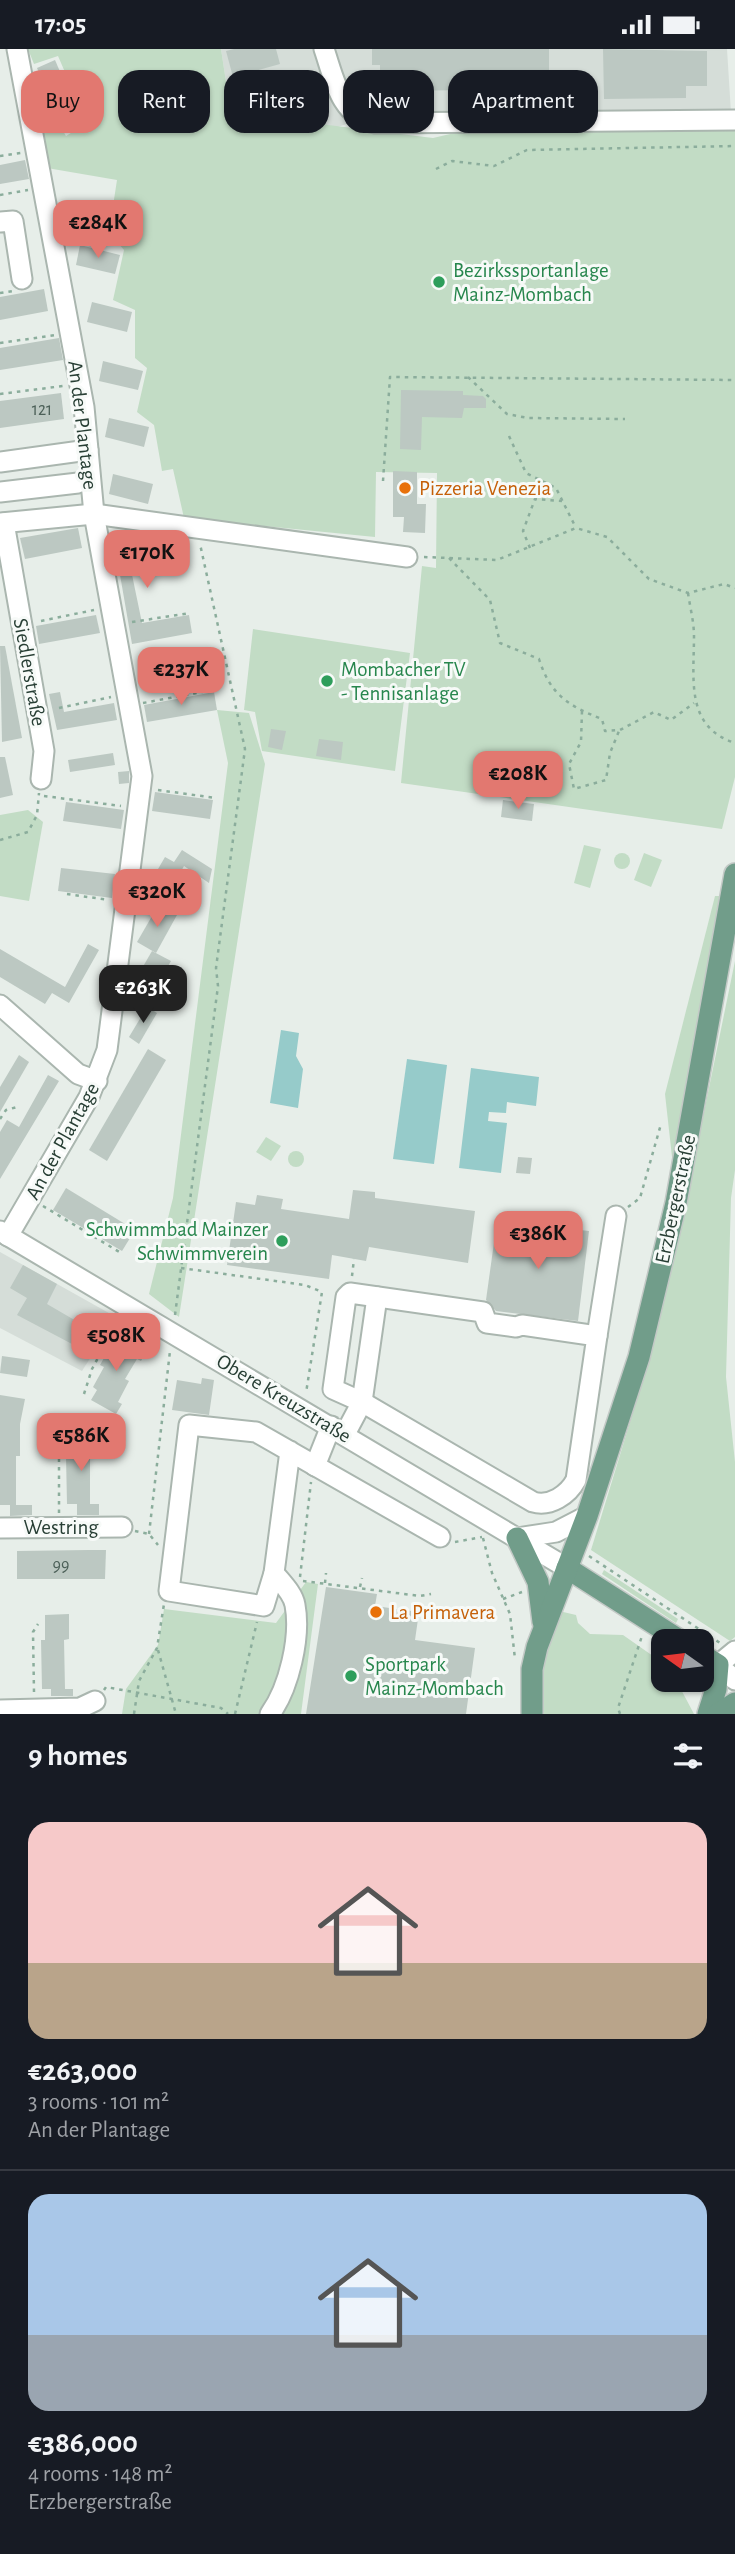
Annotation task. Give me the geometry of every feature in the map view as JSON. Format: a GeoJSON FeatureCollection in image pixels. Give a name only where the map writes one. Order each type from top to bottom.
{"type":"FeatureCollection","features":[{"type":"Feature","properties":{"kind":"main road","name":"Erzbergerstraße"},"geometry":{"type":"LineString","coordinates":[[532,1714],[532,1669],[543,1627],[587,1516],[639,1357],[676,1203],[735,874]]}},
{"type":"Feature","properties":{"kind":"main road"},"geometry":{"type":"LineString","coordinates":[[517,1538],[541,1592],[543,1627]]}},
{"type":"Feature","properties":{"kind":"main road"},"geometry":{"type":"LineString","coordinates":[[567,1569],[662,1629]]}},
{"type":"Feature","properties":{"kind":"main road"},"geometry":{"type":"LineString","coordinates":[[708,1714],[723,1658]]}},
{"type":"Feature","properties":{"kind":"main road"},"geometry":{"type":"LineString","coordinates":[[718,1714],[735,1703]]}},
{"type":"Feature","properties":{"kind":"street","name":"An der Plantage"},"geometry":{"type":"LineString","coordinates":[[4,1233],[31,1199],[97,1081],[107,1049],[142,776],[94,514],[80,384],[17,49]]}},
{"type":"Feature","properties":{"kind":"street"},"geometry":{"type":"LineString","coordinates":[[324,49],[349,110],[365,121],[375,123],[735,120]]}},
{"type":"Feature","properties":{"kind":"street"},"geometry":{"type":"LineString","coordinates":[[0,222],[13,221],[22,279]]}},
{"type":"Feature","properties":{"kind":"street"},"geometry":{"type":"LineString","coordinates":[[0,461],[88,450]]}},
{"type":"Feature","properties":{"kind":"street"},"geometry":{"type":"LineString","coordinates":[[0,492],[78,483]]}},
{"type":"Feature","properties":{"kind":"street"},"geometry":{"type":"LineString","coordinates":[[2,523],[94,514],[407,557]]}},
{"type":"Feature","properties":{"kind":"street","name":"Siedlerstraße"},"geometry":{"type":"LineString","coordinates":[[2,523],[44,751],[40,787]]}},
{"type":"Feature","properties":{"kind":"street"},"geometry":{"type":"LineString","coordinates":[[0,1005],[78,1074],[97,1081]]}},
{"type":"Feature","properties":{"kind":"street"},"geometry":{"type":"LineString","coordinates":[[597,1336],[487,1323],[482,1312],[350,1293],[346,1297],[333,1389],[362,1402],[542,1505],[569,1493],[576,1479],[616,1216]]}},
{"type":"Feature","properties":{"kind":"street","name":"Obere Kreuzstraße"},"geometry":{"type":"LineString","coordinates":[[4,1233],[567,1569]]}},
{"type":"Feature","properties":{"kind":"street"},"geometry":{"type":"LineString","coordinates":[[313,1470],[333,1427],[342,1296]]}},
{"type":"Feature","properties":{"kind":"street"},"geometry":{"type":"LineString","coordinates":[[333,1427],[362,1402],[377,1297]]}},
{"type":"Feature","properties":{"kind":"street"},"geometry":{"type":"LineString","coordinates":[[290,1451],[274,1573],[264,1606],[169,1591],[188,1425],[256,1432],[290,1451],[313,1470],[445,1540]]}},
{"type":"Feature","properties":{"kind":"street"},"geometry":{"type":"LineString","coordinates":[[517,1538],[556,1532],[587,1516]]}},
{"type":"Feature","properties":{"kind":"street","name":"Westring"},"geometry":{"type":"LineString","coordinates":[[0,1528],[122,1527]]}},
{"type":"Feature","properties":{"kind":"street"},"geometry":{"type":"LineString","coordinates":[[270,1714],[285,1688],[295,1629],[295,1604],[274,1573]]}},
{"type":"Feature","properties":{"kind":"street"},"geometry":{"type":"LineString","coordinates":[[723,1658],[735,1680]]}},
{"type":"Feature","properties":{"kind":"street"},"geometry":{"type":"LineString","coordinates":[[0,1710],[80,1708],[95,1701]]}},
{"type":"Feature","properties":{"kind":"path"},"geometry":{"type":"LineString","coordinates":[[436,169],[452,161],[494,166],[527,150],[606,146],[651,150],[674,145],[735,146]]}},
{"type":"Feature","properties":{"kind":"path"},"geometry":{"type":"LineString","coordinates":[[0,156],[19,153]]}},
{"type":"Feature","properties":{"kind":"path"},"geometry":{"type":"LineString","coordinates":[[0,195],[43,187]]}},
{"type":"Feature","properties":{"kind":"path"},"geometry":{"type":"LineString","coordinates":[[0,343],[52,336]]}},
{"type":"Feature","properties":{"kind":"path"},"geometry":{"type":"LineString","coordinates":[[383,481],[390,376],[735,380]]}},
{"type":"Feature","properties":{"kind":"path"},"geometry":{"type":"LineString","coordinates":[[468,377],[507,414],[528,418],[625,419]]}},
{"type":"Feature","properties":{"kind":"path"},"geometry":{"type":"LineString","coordinates":[[0,394],[80,384]]}},
{"type":"Feature","properties":{"kind":"path"},"geometry":{"type":"LineString","coordinates":[[509,436],[526,473],[556,488],[576,528]]}},
{"type":"Feature","properties":{"kind":"path"},"geometry":{"type":"LineString","coordinates":[[530,548],[523,531],[535,499],[562,501]]}},
{"type":"Feature","properties":{"kind":"path"},"geometry":{"type":"LineString","coordinates":[[407,557],[497,560],[576,528],[607,537],[649,579],[688,593],[724,584],[735,587]]}},
{"type":"Feature","properties":{"kind":"path"},"geometry":{"type":"LineString","coordinates":[[174,1322],[245,749],[198,535]]}},
{"type":"Feature","properties":{"kind":"path"},"geometry":{"type":"LineString","coordinates":[[100,547],[149,538]]}},
{"type":"Feature","properties":{"kind":"path"},"geometry":{"type":"LineString","coordinates":[[449,558],[490,600],[500,643],[539,659],[547,684],[582,711],[602,719],[605,731],[620,730],[654,712],[671,720],[694,703]]}},
{"type":"Feature","properties":{"kind":"path"},"geometry":{"type":"LineString","coordinates":[[688,593],[694,634],[694,703],[718,737],[735,743]]}},
{"type":"Feature","properties":{"kind":"path"},"geometry":{"type":"LineString","coordinates":[[41,621],[190,613]]}},
{"type":"Feature","properties":{"kind":"path"},"geometry":{"type":"LineString","coordinates":[[59,708],[213,690]]}},
{"type":"Feature","properties":{"kind":"path"},"geometry":{"type":"LineString","coordinates":[[582,711],[581,741],[569,764],[574,789],[606,780],[610,753],[620,730]]}},
{"type":"Feature","properties":{"kind":"path"},"geometry":{"type":"LineString","coordinates":[[0,839],[27,832],[37,815],[40,787],[138,809]]}},
{"type":"Feature","properties":{"kind":"path"},"geometry":{"type":"LineString","coordinates":[[141,787],[216,798]]}},
{"type":"Feature","properties":{"kind":"path"},"geometry":{"type":"LineString","coordinates":[[67,894],[126,902]]}},
{"type":"Feature","properties":{"kind":"path"},"geometry":{"type":"LineString","coordinates":[[0,1119],[6,1110],[17,1107]]}},
{"type":"Feature","properties":{"kind":"path"},"geometry":{"type":"LineString","coordinates":[[616,1216],[640,1198],[661,1124]]}},
{"type":"Feature","properties":{"kind":"path"},"geometry":{"type":"LineString","coordinates":[[31,1199],[121,1253]]}},
{"type":"Feature","properties":{"kind":"path"},"geometry":{"type":"LineString","coordinates":[[181,1268],[305,1285],[322,1292],[304,1397]]}},
{"type":"Feature","properties":{"kind":"path"},"geometry":{"type":"LineString","coordinates":[[84,1394],[92,1369],[127,1306]]}},
{"type":"Feature","properties":{"kind":"path"},"geometry":{"type":"LineString","coordinates":[[149,1534],[171,1345]]}},
{"type":"Feature","properties":{"kind":"path"},"geometry":{"type":"LineString","coordinates":[[58,1527],[59,1454],[64,1440]]}},
{"type":"Feature","properties":{"kind":"path"},"geometry":{"type":"LineString","coordinates":[[313,1470],[299,1580],[420,1596],[431,1594]]}},
{"type":"Feature","properties":{"kind":"path"},"geometry":{"type":"LineString","coordinates":[[122,1527],[149,1534],[172,1563]]}},
{"type":"Feature","properties":{"kind":"path"},"geometry":{"type":"LineString","coordinates":[[481,1531],[492,1573],[510,1614],[516,1660]]}},
{"type":"Feature","properties":{"kind":"path"},"geometry":{"type":"LineString","coordinates":[[445,1540],[482,1537]]}},
{"type":"Feature","properties":{"kind":"path"},"geometry":{"type":"LineString","coordinates":[[589,1556],[723,1658]]}},
{"type":"Feature","properties":{"kind":"path"},"geometry":{"type":"LineString","coordinates":[[325,1584],[326,1573]]}},
{"type":"Feature","properties":{"kind":"path"},"geometry":{"type":"LineString","coordinates":[[360,1587],[362,1578]]}},
{"type":"Feature","properties":{"kind":"path"},"geometry":{"type":"LineString","coordinates":[[391,1592],[395,1584]]}},
{"type":"Feature","properties":{"kind":"path"},"geometry":{"type":"LineString","coordinates":[[503,1599],[531,1588]]}},
{"type":"Feature","properties":{"kind":"path"},"geometry":{"type":"LineString","coordinates":[[134,1714],[139,1681],[157,1648],[162,1609],[169,1591]]}},
{"type":"Feature","properties":{"kind":"path"},"geometry":{"type":"LineString","coordinates":[[235,1714],[257,1633],[258,1605]]}},
{"type":"Feature","properties":{"kind":"path"},"geometry":{"type":"LineString","coordinates":[[34,1709],[33,1632],[37,1624]]}},
{"type":"Feature","properties":{"kind":"path"},"geometry":{"type":"LineString","coordinates":[[620,1714],[618,1708],[642,1636]]}},
{"type":"Feature","properties":{"kind":"path"},"geometry":{"type":"LineString","coordinates":[[157,1648],[176,1714]]}},
{"type":"Feature","properties":{"kind":"path"},"geometry":{"type":"LineString","coordinates":[[95,1701],[106,1687],[221,1708],[228,1714]]}},
{"type":"Feature","properties":{"kind":"shaded area"},"geometry":{"type":"Polygon","coordinates":[[[221,49],[727,49],[731,113],[598,113],[598,70],[448,70],[448,112],[434,112],[434,70],[343,70],[343,125],[338,127],[329,126],[329,70],[224,70],[221,49]]]}},
{"type":"Feature","properties":{"kind":"shaded area"},"geometry":{"type":"Polygon","coordinates":[[[0,1252],[116,1317],[82,1371],[0,1328],[0,1252]]]}},
{"type":"Feature","properties":{"kind":"green space"},"geometry":{"type":"Polygon","coordinates":[[[28,49],[221,49],[224,70],[224,133],[329,133],[329,125],[343,127],[343,133],[393,133],[433,138],[454,133],[598,133],[598,129],[735,128],[735,777],[722,829],[401,783],[422,566],[436,568],[437,473],[376,472],[375,537],[184,518],[173,469],[162,471],[154,425],[137,412],[147,368],[135,358],[135,310],[113,300],[124,250],[109,232],[117,180],[47,168],[43,133],[64,133],[66,136],[71,133],[104,133],[104,70],[64,70],[58,56],[34,64],[28,49]]]}},
{"type":"Feature","properties":{"kind":"green space","name":"Mombacher TV - Tennisanlage"},"geometry":{"type":"Polygon","coordinates":[[[253,629],[410,653],[395,771],[262,751],[255,712],[244,710],[253,629]]]}},
{"type":"Feature","properties":{"kind":"green space"},"geometry":{"type":"Polygon","coordinates":[[[217,710],[249,713],[265,764],[179,1317],[149,1294],[173,1198],[228,763],[217,710]]]}},
{"type":"Feature","properties":{"kind":"green space"},"geometry":{"type":"Polygon","coordinates":[[[28,810],[43,822],[29,901],[0,896],[0,815],[28,810]]]}},
{"type":"Feature","properties":{"kind":"green space"},"geometry":{"type":"Polygon","coordinates":[[[584,845],[601,849],[590,888],[574,883],[584,845]]]}},
{"type":"Feature","properties":{"kind":"green space"},"geometry":{"type":"Polygon","coordinates":[[[619,853],[625,853],[630,861],[628,867],[619,869],[614,864],[614,858],[619,853]]]}},
{"type":"Feature","properties":{"kind":"green space"},"geometry":{"type":"Polygon","coordinates":[[[644,853],[662,860],[651,887],[634,880],[644,853]]]}},
{"type":"Feature","properties":{"kind":"green space"},"geometry":{"type":"Polygon","coordinates":[[[715,896],[722,896],[673,1166],[665,1094],[715,896]]]}},
{"type":"Feature","properties":{"kind":"green space"},"geometry":{"type":"Polygon","coordinates":[[[735,961],[735,1170],[731,1198],[726,1377],[735,1462],[735,1637],[730,1641],[591,1550],[649,1360],[685,1205],[735,961]]]}},
{"type":"Feature","properties":{"kind":"green space"},"geometry":{"type":"Polygon","coordinates":[[[266,1137],[281,1146],[271,1161],[256,1152],[266,1137]]]}},
{"type":"Feature","properties":{"kind":"green space"},"geometry":{"type":"Polygon","coordinates":[[[293,1151],[299,1151],[304,1159],[302,1165],[293,1167],[288,1162],[288,1156],[293,1151]]]}},
{"type":"Feature","properties":{"kind":"green space"},"geometry":{"type":"Polygon","coordinates":[[[604,1570],[678,1619],[676,1623],[602,1574],[604,1570]]]}},
{"type":"Feature","properties":{"kind":"green space"},"geometry":{"type":"Polygon","coordinates":[[[306,1582],[318,1584],[301,1714],[122,1714],[126,1689],[158,1645],[164,1609],[276,1623],[306,1582]]]}},
{"type":"Feature","properties":{"kind":"green space"},"geometry":{"type":"Polygon","coordinates":[[[559,1611],[576,1615],[578,1623],[590,1634],[623,1635],[651,1655],[651,1692],[682,1692],[694,1714],[542,1714],[541,1668],[559,1611]]]}},
{"type":"Feature","properties":{"kind":"water"},"geometry":{"type":"Polygon","coordinates":[[[281,1030],[299,1033],[296,1056],[303,1069],[298,1108],[270,1103],[281,1030]]]}},
{"type":"Feature","properties":{"kind":"water"},"geometry":{"type":"Polygon","coordinates":[[[407,1059],[447,1065],[434,1164],[393,1159],[407,1059]]]}},
{"type":"Feature","properties":{"kind":"water"},"geometry":{"type":"Polygon","coordinates":[[[471,1068],[539,1077],[536,1106],[507,1102],[506,1113],[489,1112],[488,1121],[507,1123],[501,1173],[459,1168],[471,1068]]]}},
{"type":"Feature","properties":{"kind":"building"},"geometry":{"type":"Polygon","coordinates":[[[276,49],[280,64],[258,70],[231,70],[226,51],[276,49]]]}},
{"type":"Feature","properties":{"kind":"building"},"geometry":{"type":"Polygon","coordinates":[[[372,49],[549,49],[549,70],[448,70],[448,90],[434,90],[434,70],[380,70],[380,65],[372,65],[372,49]]]}},
{"type":"Feature","properties":{"kind":"building"},"geometry":{"type":"Polygon","coordinates":[[[603,49],[707,51],[707,86],[686,86],[686,98],[604,99],[603,49]]]}},
{"type":"Feature","properties":{"kind":"building"},"geometry":{"type":"Polygon","coordinates":[[[55,60],[59,70],[38,70],[37,68],[55,60]]]}},
{"type":"Feature","properties":{"kind":"building"},"geometry":{"type":"Polygon","coordinates":[[[25,160],[29,179],[0,184],[0,165],[25,160]]]}},
{"type":"Feature","properties":{"kind":"building"},"geometry":{"type":"Polygon","coordinates":[[[80,245],[120,255],[115,274],[76,265],[80,245]]]}},
{"type":"Feature","properties":{"kind":"building"},"geometry":{"type":"Polygon","coordinates":[[[44,289],[48,311],[0,320],[0,297],[44,289]]]}},
{"type":"Feature","properties":{"kind":"building"},"geometry":{"type":"Polygon","coordinates":[[[92,302],[132,312],[127,332],[87,322],[92,302]]]}},
{"type":"Feature","properties":{"kind":"building"},"geometry":{"type":"Polygon","coordinates":[[[59,338],[63,360],[0,370],[0,348],[59,338]]]}},
{"type":"Feature","properties":{"kind":"building"},"geometry":{"type":"Polygon","coordinates":[[[103,361],[143,371],[138,390],[99,381],[103,361]]]}},
{"type":"Feature","properties":{"kind":"building"},"geometry":{"type":"Polygon","coordinates":[[[401,390],[463,391],[463,395],[483,396],[486,399],[486,408],[464,408],[462,418],[422,417],[421,450],[400,449],[401,390]]]}},
{"type":"Feature","properties":{"kind":"building"},"geometry":{"type":"Polygon","coordinates":[[[61,393],[64,419],[0,428],[0,401],[61,393]]]}},
{"type":"Feature","properties":{"kind":"building"},"geometry":{"type":"Polygon","coordinates":[[[109,418],[149,427],[144,447],[105,437],[109,418]]]}},
{"type":"Feature","properties":{"kind":"building","name":"Pizzeria Venezia"},"geometry":{"type":"Polygon","coordinates":[[[393,471],[417,472],[417,504],[426,504],[425,533],[403,532],[404,517],[393,517],[393,471]]]}},
{"type":"Feature","properties":{"kind":"building"},"geometry":{"type":"Polygon","coordinates":[[[113,474],[153,484],[148,504],[109,494],[113,474]]]}},
{"type":"Feature","properties":{"kind":"building"},"geometry":{"type":"Polygon","coordinates":[[[78,528],[82,548],[25,559],[20,538],[78,528]]]}},
{"type":"Feature","properties":{"kind":"building"},"geometry":{"type":"Polygon","coordinates":[[[172,537],[176,556],[130,565],[142,623],[189,615],[192,633],[132,644],[115,546],[172,537]]]}},
{"type":"Feature","properties":{"kind":"building"},"geometry":{"type":"Polygon","coordinates":[[[96,615],[100,633],[39,644],[36,626],[96,615]]]}},
{"type":"Feature","properties":{"kind":"building"},"geometry":{"type":"Polygon","coordinates":[[[0,646],[5,646],[22,738],[2,742],[0,646]]]}},
{"type":"Feature","properties":{"kind":"building"},"geometry":{"type":"Polygon","coordinates":[[[60,692],[64,712],[114,703],[117,720],[57,730],[49,694],[60,692]]]}},
{"type":"Feature","properties":{"kind":"building"},"geometry":{"type":"Polygon","coordinates":[[[214,692],[217,710],[147,722],[144,705],[214,692]]]}},
{"type":"Feature","properties":{"kind":"building"},"geometry":{"type":"Polygon","coordinates":[[[271,729],[286,731],[282,750],[268,747],[271,729]]]}},
{"type":"Feature","properties":{"kind":"building"},"geometry":{"type":"Polygon","coordinates":[[[319,739],[343,742],[341,760],[316,756],[319,739]]]}},
{"type":"Feature","properties":{"kind":"building"},"geometry":{"type":"Polygon","coordinates":[[[113,753],[115,765],[70,772],[68,760],[113,753]]]}},
{"type":"Feature","properties":{"kind":"building"},"geometry":{"type":"Polygon","coordinates":[[[0,757],[5,757],[13,795],[0,798],[0,757]]]}},
{"type":"Feature","properties":{"kind":"building"},"geometry":{"type":"Polygon","coordinates":[[[129,771],[129,783],[119,784],[118,772],[129,771]]]}},
{"type":"Feature","properties":{"kind":"building"},"geometry":{"type":"Polygon","coordinates":[[[155,792],[213,800],[210,819],[152,811],[155,792]]]}},
{"type":"Feature","properties":{"kind":"building"},"geometry":{"type":"Polygon","coordinates":[[[503,800],[534,804],[532,821],[501,817],[503,800]]]}},
{"type":"Feature","properties":{"kind":"building"},"geometry":{"type":"Polygon","coordinates":[[[66,802],[124,810],[121,829],[63,821],[66,802]]]}},
{"type":"Feature","properties":{"kind":"building"},"geometry":{"type":"Polygon","coordinates":[[[182,850],[212,869],[209,883],[184,866],[162,906],[143,895],[165,857],[174,862],[182,850]]]}},
{"type":"Feature","properties":{"kind":"building"},"geometry":{"type":"Polygon","coordinates":[[[61,868],[115,874],[112,898],[58,891],[61,868]]]}},
{"type":"Feature","properties":{"kind":"building"},"geometry":{"type":"Polygon","coordinates":[[[159,904],[177,915],[156,953],[137,942],[159,904]]]}},
{"type":"Feature","properties":{"kind":"building"},"geometry":{"type":"Polygon","coordinates":[[[88,944],[99,950],[69,1003],[52,993],[45,1004],[0,977],[0,949],[65,987],[88,944]]]}},
{"type":"Feature","properties":{"kind":"building"},"geometry":{"type":"Polygon","coordinates":[[[152,951],[171,961],[149,999],[130,989],[152,951]]]}},
{"type":"Feature","properties":{"kind":"building"},"geometry":{"type":"Polygon","coordinates":[[[147,1007],[157,1013],[139,1044],[129,1037],[147,1007]]]}},
{"type":"Feature","properties":{"kind":"building"},"geometry":{"type":"Polygon","coordinates":[[[148,1049],[166,1060],[107,1161],[89,1150],[148,1049]]]}},
{"type":"Feature","properties":{"kind":"building"},"geometry":{"type":"Polygon","coordinates":[[[19,1055],[29,1062],[0,1112],[0,1087],[19,1055]]]}},
{"type":"Feature","properties":{"kind":"building"},"geometry":{"type":"Polygon","coordinates":[[[48,1075],[59,1081],[0,1179],[0,1132],[7,1120],[19,1127],[48,1075]]]}},
{"type":"Feature","properties":{"kind":"building"},"geometry":{"type":"Polygon","coordinates":[[[518,1157],[532,1158],[530,1174],[516,1173],[518,1157]]]}},
{"type":"Feature","properties":{"kind":"building"},"geometry":{"type":"Polygon","coordinates":[[[66,1188],[135,1230],[122,1251],[53,1210],[66,1188]]]}},
{"type":"Feature","properties":{"kind":"building"},"geometry":{"type":"Polygon","coordinates":[[[353,1190],[375,1192],[375,1198],[475,1211],[468,1263],[369,1247],[366,1261],[332,1255],[329,1279],[227,1265],[236,1202],[255,1205],[257,1195],[283,1199],[281,1209],[349,1219],[353,1190]]]}},
{"type":"Feature","properties":{"kind":"building"},"geometry":{"type":"Polygon","coordinates":[[[497,1221],[589,1231],[578,1321],[496,1311],[486,1300],[497,1221]]]}},
{"type":"Feature","properties":{"kind":"building"},"geometry":{"type":"Polygon","coordinates":[[[23,1265],[57,1284],[47,1304],[83,1325],[72,1344],[17,1315],[27,1298],[10,1288],[23,1265]]]}},
{"type":"Feature","properties":{"kind":"building"},"geometry":{"type":"Polygon","coordinates":[[[122,1336],[147,1350],[141,1361],[137,1359],[125,1379],[129,1381],[118,1402],[122,1404],[116,1414],[91,1400],[97,1390],[93,1387],[104,1367],[100,1365],[112,1344],[116,1347],[122,1336]]]}},
{"type":"Feature","properties":{"kind":"building"},"geometry":{"type":"Polygon","coordinates":[[[2,1356],[30,1360],[27,1377],[0,1373],[2,1356]]]}},
{"type":"Feature","properties":{"kind":"building"},"geometry":{"type":"Polygon","coordinates":[[[202,1378],[214,1380],[209,1415],[172,1410],[177,1380],[201,1384],[202,1378]]]}},
{"type":"Feature","properties":{"kind":"building"},"geometry":{"type":"Polygon","coordinates":[[[0,1395],[25,1399],[20,1424],[20,1456],[16,1456],[16,1505],[0,1505],[0,1395]]]}},
{"type":"Feature","properties":{"kind":"building"},"geometry":{"type":"Polygon","coordinates":[[[94,1431],[94,1456],[90,1456],[90,1504],[99,1504],[99,1515],[77,1515],[77,1504],[67,1504],[66,1456],[70,1456],[70,1432],[94,1431]]]}},
{"type":"Feature","properties":{"kind":"building"},"geometry":{"type":"Polygon","coordinates":[[[10,1505],[32,1505],[32,1515],[10,1516],[10,1505]]]}},
{"type":"Feature","properties":{"kind":"building"},"geometry":{"type":"Polygon","coordinates":[[[106,1550],[105,1579],[17,1579],[17,1551],[106,1550]]]}},
{"type":"Feature","properties":{"kind":"building"},"geometry":{"type":"Polygon","coordinates":[[[326,1587],[377,1594],[375,1606],[419,1612],[415,1640],[475,1648],[466,1714],[306,1714],[326,1587]]]}},
{"type":"Feature","properties":{"kind":"building"},"geometry":{"type":"Polygon","coordinates":[[[69,1614],[69,1639],[64,1640],[65,1689],[73,1689],[73,1696],[51,1696],[51,1689],[42,1689],[41,1640],[45,1640],[45,1615],[69,1614]]]}},
{"type":"Feature","properties":{"kind":"place","name":"Bezirkssportanlage Mainz-Mombach"},"geometry":{"type":"Point","coordinates":[439,282]}},
{"type":"Feature","properties":{"kind":"place","name":"Pizzeria Venezia"},"geometry":{"type":"Point","coordinates":[405,488]}},
{"type":"Feature","properties":{"kind":"place","name":"Mombacher TV - Tennisanlage"},"geometry":{"type":"Point","coordinates":[327,681]}},
{"type":"Feature","properties":{"kind":"place","name":"Schwimmbad Mainzer Schwimmverein"},"geometry":{"type":"Point","coordinates":[282,1241]}},
{"type":"Feature","properties":{"kind":"place","name":"La Primavera"},"geometry":{"type":"Point","coordinates":[376,1612]}},
{"type":"Feature","properties":{"kind":"place","name":"Sportpark Mainz-Mombach"},"geometry":{"type":"Point","coordinates":[351,1676]}}]}
